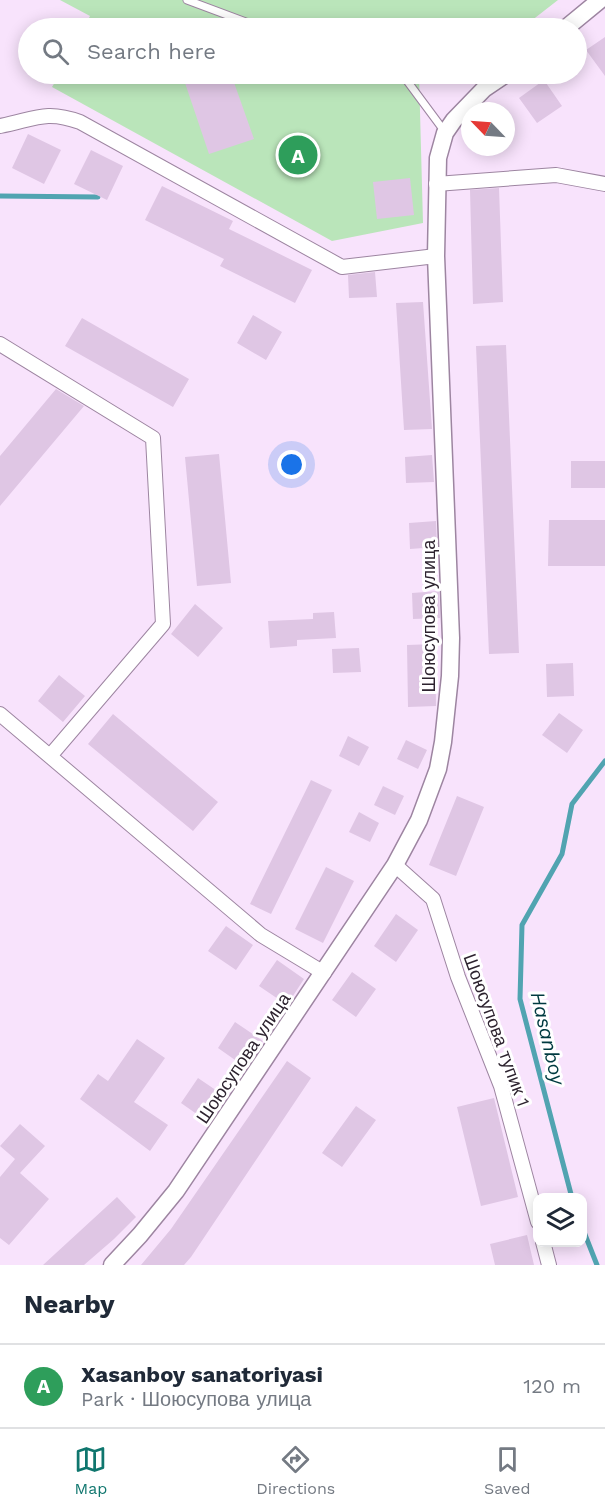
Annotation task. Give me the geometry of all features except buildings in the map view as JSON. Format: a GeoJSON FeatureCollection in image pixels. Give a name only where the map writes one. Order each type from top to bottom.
{"type":"FeatureCollection","features":[{"type":"Feature","properties":{"kind":"street"},"geometry":{"type":"LineString","coordinates":[[579,18],[600,0]]}},
{"type":"Feature","properties":{"kind":"street","name":"Шоюсупова улица"},"geometry":{"type":"LineString","coordinates":[[111,1265],[140,1235],[176,1191],[324,973],[395,865],[419,820],[438,769],[450,676],[451,638],[436,256],[438,158],[445,133],[472,99],[492,84]]}},
{"type":"Feature","properties":{"kind":"street"},"geometry":{"type":"LineString","coordinates":[[0,126],[35,116],[50,115],[80,122],[342,267],[436,256]]}},
{"type":"Feature","properties":{"kind":"street"},"geometry":{"type":"LineString","coordinates":[[436,184],[556,175],[605,184]]}},
{"type":"Feature","properties":{"kind":"street"},"geometry":{"type":"LineString","coordinates":[[0,344],[153,438],[163,624],[50,756]]}},
{"type":"Feature","properties":{"kind":"street"},"geometry":{"type":"LineString","coordinates":[[0,714],[261,935],[324,973]]}},
{"type":"Feature","properties":{"kind":"street","name":"Шоюсупова тупик 1"},"geometry":{"type":"LineString","coordinates":[[395,865],[433,899],[458,977],[501,1086],[533,1207]]}},
{"type":"Feature","properties":{"kind":"street"},"geometry":{"type":"LineString","coordinates":[[544,1247],[549,1265]]}},
{"type":"Feature","properties":{"kind":"lane"},"geometry":{"type":"LineString","coordinates":[[187,0],[235,18]]}},
{"type":"Feature","properties":{"kind":"lane"},"geometry":{"type":"LineString","coordinates":[[409,84],[445,133]]}},
{"type":"Feature","properties":{"kind":"green space"},"geometry":{"type":"Polygon","coordinates":[[[60,0],[558,0],[535,18],[89,18],[90,16],[60,0]]]}},
{"type":"Feature","properties":{"kind":"green space"},"geometry":{"type":"Polygon","coordinates":[[[54,84],[419,84],[423,223],[332,241],[52,87],[54,84]]]}},
{"type":"Feature","properties":{"kind":"waterway"},"geometry":{"type":"LineString","coordinates":[[0,196],[98,197]]}},
{"type":"Feature","properties":{"kind":"waterway","name":"Hasanboy"},"geometry":{"type":"LineString","coordinates":[[571,1193],[520,999],[522,925],[562,854],[572,804],[605,761]]}},
{"type":"Feature","properties":{"kind":"waterway","name":"Hasanboy"},"geometry":{"type":"LineString","coordinates":[[587,1240],[597,1265]]}},
{"type":"Feature","properties":{"kind":"place","name":"Xasanboy sanatoriyasi"},"geometry":{"type":"Point","coordinates":[298,155]}}]}
